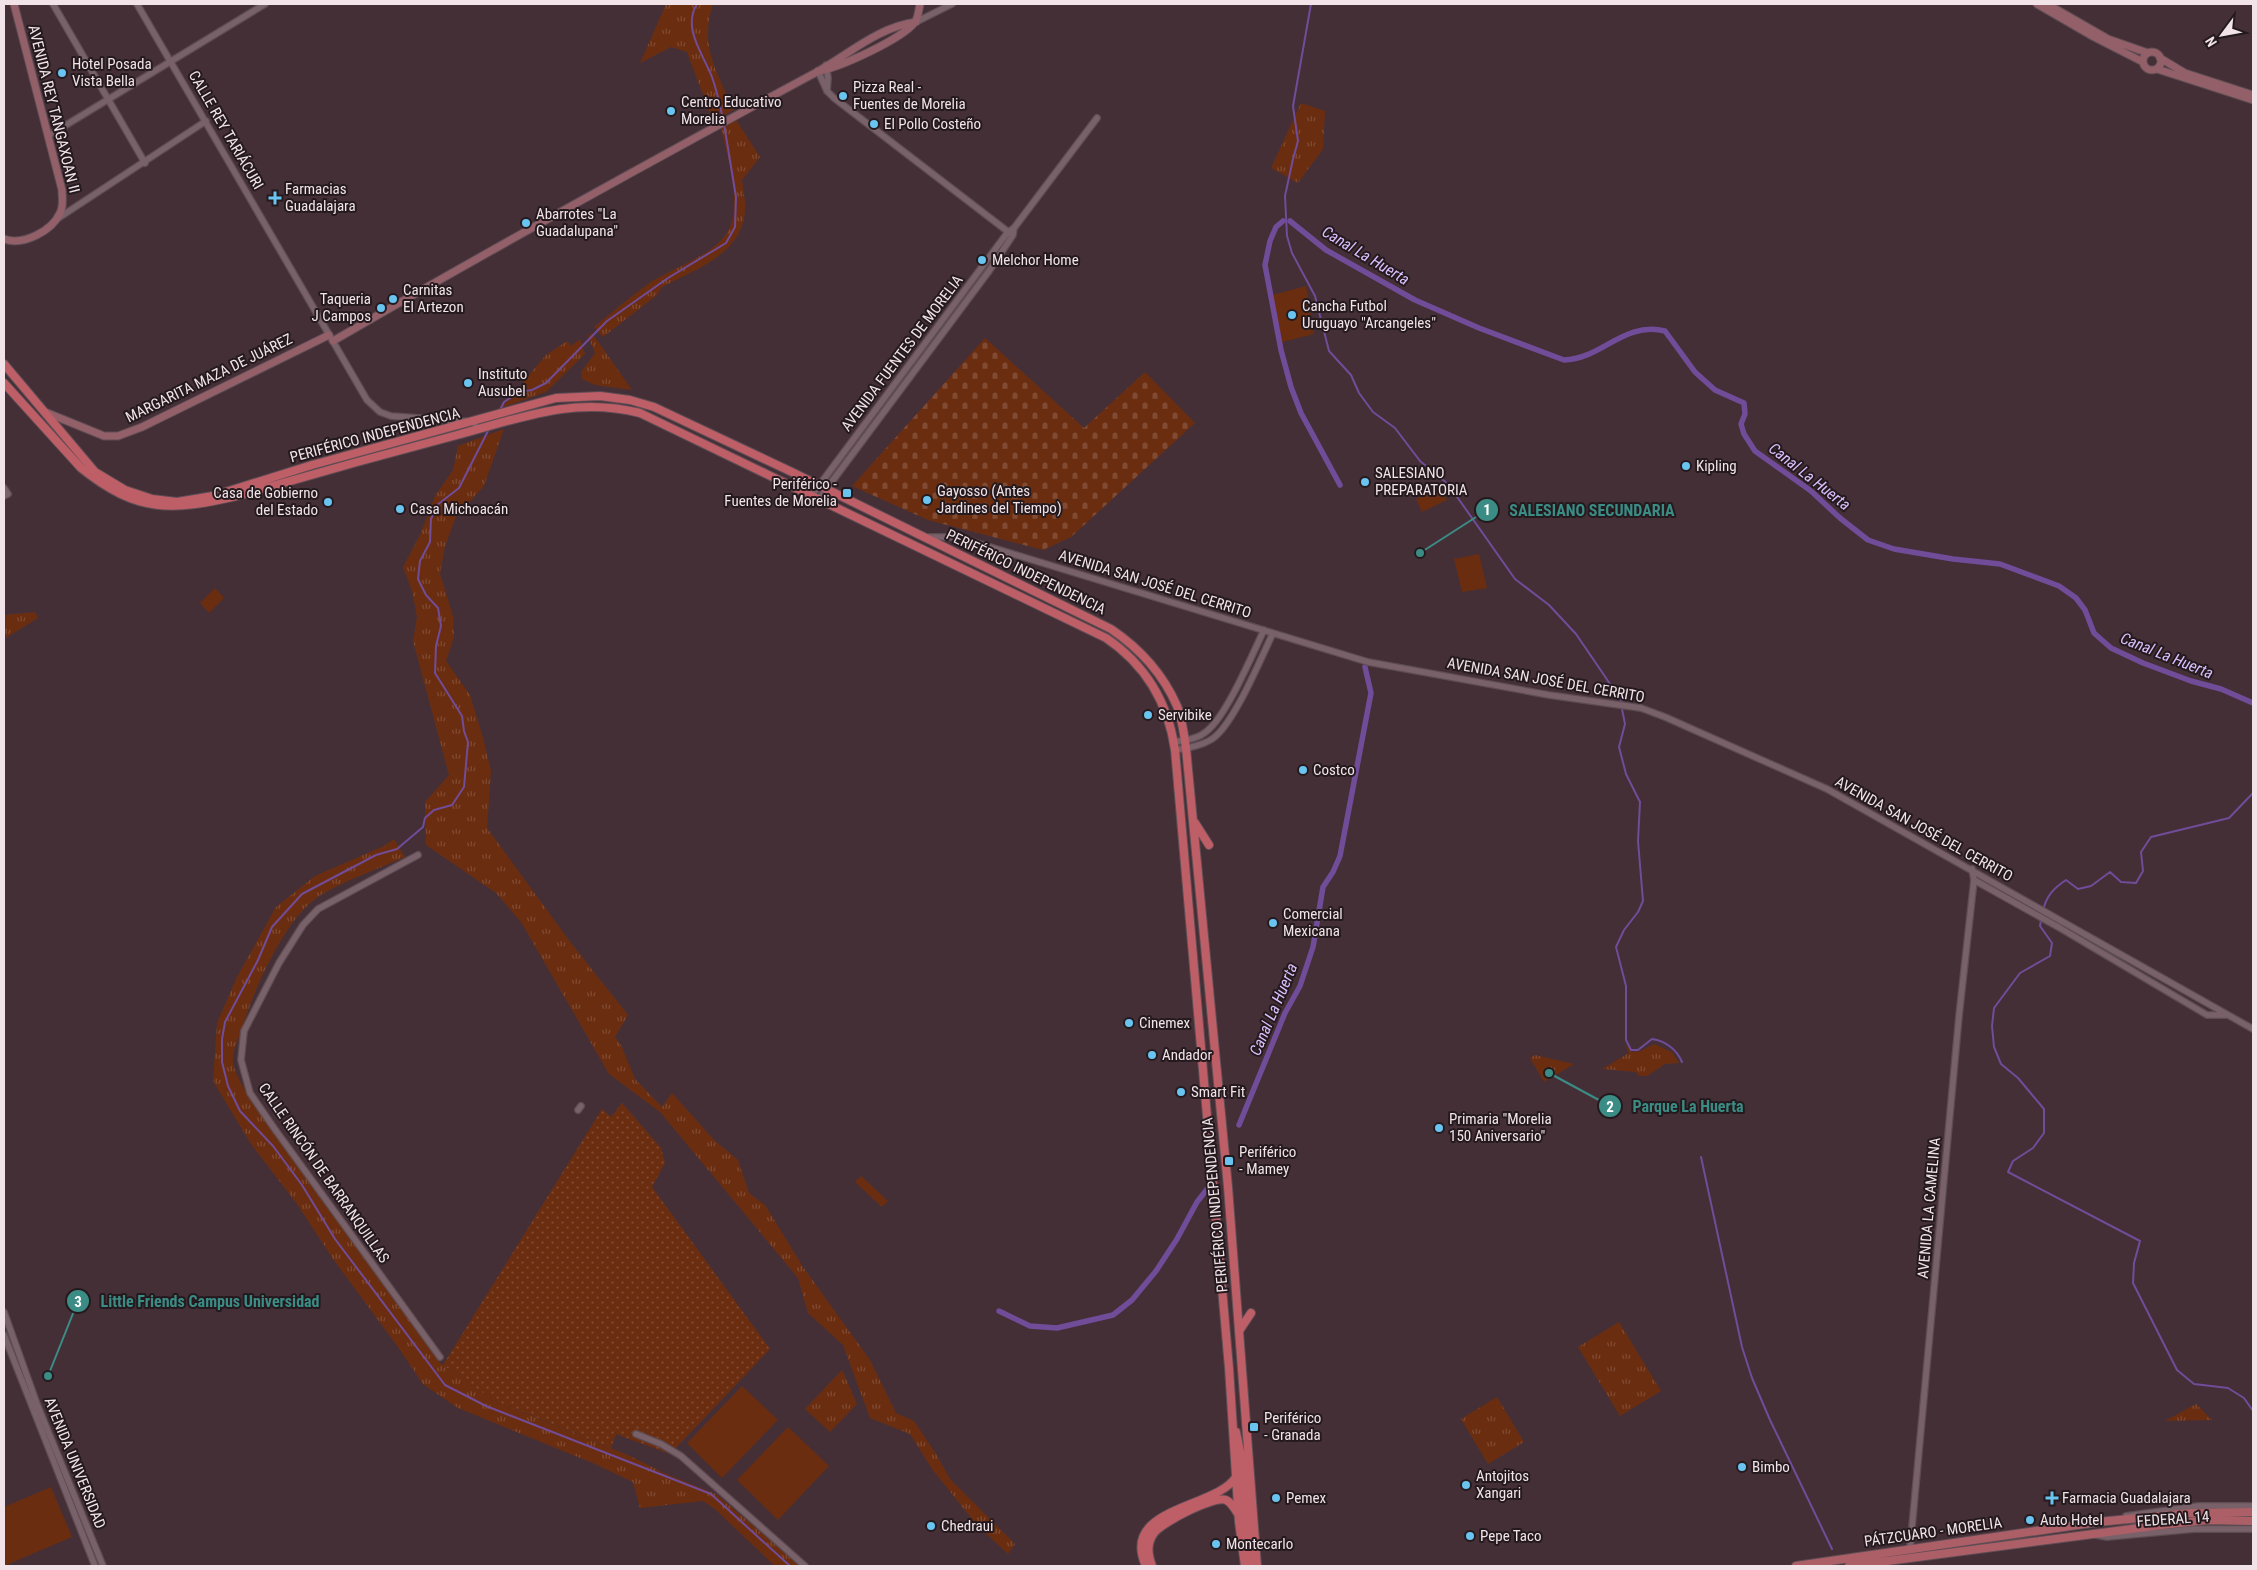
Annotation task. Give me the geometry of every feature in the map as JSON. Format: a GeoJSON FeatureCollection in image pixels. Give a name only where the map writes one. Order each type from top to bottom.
{"type":"FeatureCollection","features":[{"type":"Feature","properties":{"kind":"highway","name":"PERIFÉRICO INDEPENDENCIA"},"geometry":{"type":"LineString","coordinates":[[4,364],[84,460],[105,479],[140,496],[176,502],[212,496],[312,465],[478,426]]}},
{"type":"Feature","properties":{"kind":"highway","name":"PERIFÉRICO INDEPENDENCIA"},"geometry":{"type":"LineString","coordinates":[[4,384],[81,468],[93,478],[116,493],[134,500],[150,505],[172,507],[213,502],[241,495],[478,426],[505,413],[556,398],[600,396],[630,400],[689,423],[819,485],[1111,629],[1127,641],[1150,664],[1177,706],[1185,744],[1227,1169],[1252,1550],[1259,1566]]}},
{"type":"Feature","properties":{"kind":"highway","name":"PERIFÉRICO INDEPENDENCIA"},"geometry":{"type":"LineString","coordinates":[[493,420],[572,407],[599,406],[626,409],[652,417],[1112,642],[1139,664],[1154,687],[1166,712],[1175,750],[1233,1425],[1238,1515],[1245,1566]]}},
{"type":"Feature","properties":{"kind":"highway"},"geometry":{"type":"LineString","coordinates":[[1194,821],[1209,845]]}},
{"type":"Feature","properties":{"kind":"highway"},"geometry":{"type":"LineString","coordinates":[[1239,1331],[1251,1313]]}},
{"type":"Feature","properties":{"kind":"highway"},"geometry":{"type":"LineString","coordinates":[[1233,1425],[1242,1456],[1252,1550],[1250,1566]]}},
{"type":"Feature","properties":{"kind":"highway"},"geometry":{"type":"LineString","coordinates":[[1146,1566],[1141,1550],[1146,1533],[1152,1525],[1164,1515],[1218,1492],[1236,1477]]}},
{"type":"Feature","properties":{"kind":"highway"},"geometry":{"type":"LineString","coordinates":[[1152,1566],[1148,1548],[1150,1540],[1154,1532],[1163,1524],[1214,1500],[1225,1499],[1231,1503],[1238,1515]]}},
{"type":"Feature","properties":{"kind":"main road","name":"AVENIDA REY TANGAXOAN II"},"geometry":{"type":"LineString","coordinates":[[14,4],[62,190],[63,207],[56,220]]}},
{"type":"Feature","properties":{"kind":"main road"},"geometry":{"type":"LineString","coordinates":[[916,22],[920,4]]}},
{"type":"Feature","properties":{"kind":"main road"},"geometry":{"type":"LineString","coordinates":[[2037,4],[2094,37],[2143,62],[2148,69],[2157,69],[2253,100]]}},
{"type":"Feature","properties":{"kind":"main road"},"geometry":{"type":"LineString","coordinates":[[2047,4],[2108,39],[2148,53],[2157,53],[2160,58],[2185,73],[2253,95]]}},
{"type":"Feature","properties":{"kind":"main road","name":"MARGARITA MAZA DE JUÁREZ"},"geometry":{"type":"LineString","coordinates":[[826,67],[873,50],[904,32],[916,22]]}},
{"type":"Feature","properties":{"kind":"main road","name":"MARGARITA MAZA DE JUÁREZ"},"geometry":{"type":"LineString","coordinates":[[43,412],[104,436],[118,436],[142,427],[331,338],[902,24],[916,22]]}},
{"type":"Feature","properties":{"kind":"main road"},"geometry":{"type":"LineString","coordinates":[[2143,62],[2144,57],[2148,53]]}},
{"type":"Feature","properties":{"kind":"main road"},"geometry":{"type":"LineString","coordinates":[[2157,69],[2160,64],[2160,58]]}},
{"type":"Feature","properties":{"kind":"main road"},"geometry":{"type":"LineString","coordinates":[[4,239],[10,241],[34,236],[56,220]]}},
{"type":"Feature","properties":{"kind":"main road","name":"PÁTZCUARO - MORELIA"},"geometry":{"type":"LineString","coordinates":[[1796,1566],[2098,1522],[2191,1513],[2253,1512]]}},
{"type":"Feature","properties":{"kind":"main road"},"geometry":{"type":"LineString","coordinates":[[1849,1566],[2208,1520],[2253,1521]]}},
{"type":"Feature","properties":{"kind":"street"},"geometry":{"type":"LineString","coordinates":[[53,4],[145,163]]}},
{"type":"Feature","properties":{"kind":"street","name":"CALLE REY TARIÁCURI"},"geometry":{"type":"LineString","coordinates":[[137,4],[367,400],[380,412],[391,416],[478,426]]}},
{"type":"Feature","properties":{"kind":"street"},"geometry":{"type":"LineString","coordinates":[[48,136],[265,4]]}},
{"type":"Feature","properties":{"kind":"street","name":"MARGARITA MAZA DE JUÁREZ"},"geometry":{"type":"LineString","coordinates":[[916,22],[952,4]]}},
{"type":"Feature","properties":{"kind":"street"},"geometry":{"type":"LineString","coordinates":[[826,67],[827,91]]}},
{"type":"Feature","properties":{"kind":"street"},"geometry":{"type":"LineString","coordinates":[[818,71],[827,91],[834,98],[1012,232]]}},
{"type":"Feature","properties":{"kind":"street","name":"AVENIDA FUENTES DE MORELIA"},"geometry":{"type":"LineString","coordinates":[[815,497],[819,485],[1097,118]]}},
{"type":"Feature","properties":{"kind":"street"},"geometry":{"type":"LineString","coordinates":[[56,220],[206,121]]}},
{"type":"Feature","properties":{"kind":"street","name":"AVENIDA FUENTES DE MORELIA"},"geometry":{"type":"LineString","coordinates":[[815,497],[827,490],[990,271],[1012,232]]}},
{"type":"Feature","properties":{"kind":"street"},"geometry":{"type":"LineString","coordinates":[[4,488],[6,495]]}},
{"type":"Feature","properties":{"kind":"street","name":"AVENIDA SAN JOSÉ DEL CERRITO"},"geometry":{"type":"LineString","coordinates":[[925,537],[957,537],[1368,662],[1549,695],[1640,708],[1657,714],[1827,789],[2039,908],[2047,917],[2207,1015],[2226,1015]]}},
{"type":"Feature","properties":{"kind":"street"},"geometry":{"type":"LineString","coordinates":[[1175,750],[1213,724],[1228,701],[1264,630]]}},
{"type":"Feature","properties":{"kind":"street"},"geometry":{"type":"LineString","coordinates":[[1174,742],[1185,744],[1206,742],[1222,730],[1238,704],[1273,633]]}},
{"type":"Feature","properties":{"kind":"street","name":"CALLE RINCÓN DE BARRANQUILLAS"},"geometry":{"type":"LineString","coordinates":[[418,855],[374,880],[329,901],[318,909],[303,925],[279,963],[244,1031],[241,1060],[250,1092],[440,1357]]}},
{"type":"Feature","properties":{"kind":"street","name":"AVENIDA LA CAMELINA"},"geometry":{"type":"LineString","coordinates":[[1910,1549],[1959,1016],[1974,880],[1972,869]]}},
{"type":"Feature","properties":{"kind":"street","name":"AVENIDA SAN JOSÉ DEL CERRITO"},"geometry":{"type":"LineString","coordinates":[[1974,880],[2036,914],[2047,917],[2253,1029]]}},
{"type":"Feature","properties":{"kind":"street"},"geometry":{"type":"LineString","coordinates":[[2207,1015],[2214,1012],[2212,1007]]}},
{"type":"Feature","properties":{"kind":"street","name":"AVENIDA UNIVERSIDAD"},"geometry":{"type":"LineString","coordinates":[[4,1312],[37,1404],[103,1566]]}},
{"type":"Feature","properties":{"kind":"street","name":"AVENIDA UNIVERSIDAD"},"geometry":{"type":"LineString","coordinates":[[4,1335],[95,1566]]}},
{"type":"Feature","properties":{"kind":"street"},"geometry":{"type":"LineString","coordinates":[[636,1434],[660,1444],[681,1456],[805,1566]]}},
{"type":"Feature","properties":{"kind":"street"},"geometry":{"type":"LineString","coordinates":[[2098,1522],[2198,1506],[2253,1506]]}},
{"type":"Feature","properties":{"kind":"street","name":"FEDERAL 14"},"geometry":{"type":"LineString","coordinates":[[2094,1534],[2107,1537],[2194,1529],[2253,1529]]}},
{"type":"Feature","properties":{"kind":"green space"},"geometry":{"type":"Polygon","coordinates":[[[666,4],[713,4],[709,19],[709,46],[716,70],[733,110],[712,123],[687,52],[671,47],[640,63],[666,4]]]}},
{"type":"Feature","properties":{"kind":"green space"},"geometry":{"type":"Polygon","coordinates":[[[1301,103],[1325,111],[1323,149],[1298,183],[1271,168],[1301,103]]]}},
{"type":"Feature","properties":{"kind":"green space"},"geometry":{"type":"Polygon","coordinates":[[[736,120],[760,157],[742,180],[745,210],[742,225],[736,238],[715,259],[662,287],[657,295],[603,337],[594,327],[648,284],[704,254],[723,238],[729,229],[733,218],[734,193],[730,165],[721,128],[736,120]]]}},
{"type":"Feature","properties":{"kind":"green space","name":"Cancha Futbol Uruguayo \"Arcangeles\""},"geometry":{"type":"Polygon","coordinates":[[[1306,286],[1314,334],[1278,343],[1269,296],[1306,286]]]}},
{"type":"Feature","properties":{"kind":"green space"},"geometry":{"type":"Polygon","coordinates":[[[592,333],[632,390],[595,385],[582,379],[581,372],[595,353],[588,336],[592,333]]]}},
{"type":"Feature","properties":{"kind":"green space"},"geometry":{"type":"Polygon","coordinates":[[[985,338],[1084,428],[1145,372],[1195,423],[1071,537],[1043,550],[928,520],[852,486],[985,338]]]}},
{"type":"Feature","properties":{"kind":"green space"},"geometry":{"type":"Polygon","coordinates":[[[580,339],[585,354],[546,392],[498,409],[519,392],[524,381],[546,355],[567,341],[571,346],[580,339]]]}},
{"type":"Feature","properties":{"kind":"green space"},"geometry":{"type":"Polygon","coordinates":[[[504,429],[484,486],[456,517],[445,546],[440,574],[453,616],[454,637],[446,661],[470,695],[491,771],[487,828],[571,943],[628,1015],[615,1037],[621,1045],[635,1079],[662,1107],[672,1093],[714,1140],[738,1160],[749,1193],[765,1205],[803,1267],[870,1360],[896,1413],[914,1421],[950,1479],[1015,1544],[1008,1554],[976,1524],[932,1469],[910,1434],[870,1418],[843,1345],[808,1313],[798,1278],[660,1112],[609,1074],[521,922],[496,893],[426,845],[425,802],[449,775],[413,641],[417,617],[412,591],[403,567],[420,535],[435,496],[453,470],[458,446],[504,429]]]}},
{"type":"Feature","properties":{"kind":"green space"},"geometry":{"type":"Polygon","coordinates":[[[1440,488],[1447,500],[1422,512],[1416,499],[1440,488]]]}},
{"type":"Feature","properties":{"kind":"green space"},"geometry":{"type":"Polygon","coordinates":[[[1479,554],[1487,588],[1462,592],[1454,559],[1479,554]]]}},
{"type":"Feature","properties":{"kind":"green space"},"geometry":{"type":"Polygon","coordinates":[[[215,588],[224,598],[209,613],[200,603],[215,588]]]}},
{"type":"Feature","properties":{"kind":"green space"},"geometry":{"type":"Polygon","coordinates":[[[35,612],[38,618],[4,639],[4,615],[35,612]]]}},
{"type":"Feature","properties":{"kind":"green space"},"geometry":{"type":"Polygon","coordinates":[[[394,839],[405,857],[321,895],[308,905],[283,937],[262,976],[234,1050],[235,1071],[241,1083],[254,1105],[440,1363],[493,1400],[630,1456],[664,1473],[716,1494],[800,1566],[775,1566],[715,1509],[703,1501],[640,1508],[633,1482],[595,1464],[458,1408],[423,1384],[333,1259],[297,1204],[251,1144],[213,1081],[217,1023],[237,977],[276,907],[315,876],[384,846],[394,839]]]}},
{"type":"Feature","properties":{"kind":"green space"},"geometry":{"type":"Polygon","coordinates":[[[1654,1044],[1672,1052],[1679,1063],[1665,1064],[1647,1076],[1639,1076],[1636,1072],[1602,1069],[1629,1053],[1625,1045],[1632,1052],[1641,1051],[1654,1044]]]}},
{"type":"Feature","properties":{"kind":"green space"},"geometry":{"type":"Polygon","coordinates":[[[1535,1055],[1574,1064],[1544,1082],[1530,1058],[1535,1055]]]}},
{"type":"Feature","properties":{"kind":"green space"},"geometry":{"type":"Polygon","coordinates":[[[622,1103],[661,1148],[665,1163],[652,1187],[770,1349],[670,1454],[616,1434],[611,1448],[493,1400],[443,1365],[602,1109],[611,1117],[622,1103]]]}},
{"type":"Feature","properties":{"kind":"green space"},"geometry":{"type":"Polygon","coordinates":[[[861,1176],[888,1201],[882,1207],[855,1182],[861,1176]]]}},
{"type":"Feature","properties":{"kind":"green space"},"geometry":{"type":"Polygon","coordinates":[[[1619,1322],[1661,1391],[1620,1416],[1578,1347],[1619,1322]]]}},
{"type":"Feature","properties":{"kind":"green space"},"geometry":{"type":"Polygon","coordinates":[[[842,1370],[857,1404],[830,1432],[805,1409],[842,1370]]]}},
{"type":"Feature","properties":{"kind":"green space"},"geometry":{"type":"Polygon","coordinates":[[[742,1386],[778,1420],[722,1478],[687,1443],[742,1386]]]}},
{"type":"Feature","properties":{"kind":"green space"},"geometry":{"type":"Polygon","coordinates":[[[1497,1397],[1524,1442],[1488,1464],[1461,1419],[1497,1397]]]}},
{"type":"Feature","properties":{"kind":"green space"},"geometry":{"type":"Polygon","coordinates":[[[2196,1404],[2212,1420],[2165,1421],[2196,1404]]]}},
{"type":"Feature","properties":{"kind":"green space"},"geometry":{"type":"Polygon","coordinates":[[[788,1427],[829,1466],[778,1520],[737,1480],[788,1427]]]}},
{"type":"Feature","properties":{"kind":"green space"},"geometry":{"type":"Polygon","coordinates":[[[51,1487],[72,1537],[4,1566],[4,1507],[51,1487]]]}},
{"type":"Feature","properties":{"kind":"waterway"},"geometry":{"type":"LineString","coordinates":[[697,4],[693,13],[693,32],[712,77],[723,119]]}},
{"type":"Feature","properties":{"kind":"waterway"},"geometry":{"type":"LineString","coordinates":[[1311,4],[1293,106],[1298,141],[1285,196],[1287,236],[1292,253],[1315,296],[1329,351],[1351,375],[1359,393],[1373,412],[1395,428],[1420,461],[1448,484],[1515,579],[1549,605],[1576,634],[1623,703]]}},
{"type":"Feature","properties":{"kind":"waterway"},"geometry":{"type":"LineString","coordinates":[[500,410],[504,402],[519,392],[532,390],[546,383],[607,321],[668,278],[726,243],[735,227],[736,197],[724,124]]}},
{"type":"Feature","properties":{"kind":"waterway","name":"Canal La Huerta"},"geometry":{"type":"LineString","coordinates":[[1283,221],[1276,227],[1270,241],[1265,265],[1281,350],[1291,387],[1301,413],[1340,485]]}},
{"type":"Feature","properties":{"kind":"waterway","name":"Canal La Huerta"},"geometry":{"type":"LineString","coordinates":[[1290,221],[1326,250],[1415,300],[1479,328],[1564,360],[1590,354],[1637,331],[1650,329],[1665,331],[1695,372],[1715,390],[1744,403],[1745,414],[1741,424],[1744,434],[1755,451],[1811,491],[1840,518],[1868,540],[1894,549],[1953,559],[2000,564],[2059,586],[2076,598],[2085,610],[2094,633],[2111,648],[2143,663],[2191,681],[2221,689],[2253,703]]}},
{"type":"Feature","properties":{"kind":"waterway"},"geometry":{"type":"LineString","coordinates":[[489,429],[459,488],[437,505],[431,519],[430,542],[420,561],[418,579],[426,595],[438,608],[441,626],[436,646],[435,673],[462,716],[468,742],[464,787],[452,805],[434,810],[425,818],[423,827],[397,849],[376,855],[302,894],[272,927],[258,960],[225,1022],[222,1039],[222,1062],[228,1086],[240,1111],[273,1146],[302,1185],[335,1239],[445,1385],[486,1406],[711,1494],[790,1566]]}},
{"type":"Feature","properties":{"kind":"waterway","name":"Canal La Huerta"},"geometry":{"type":"LineString","coordinates":[[1239,1125],[1285,1013],[1300,986],[1313,947],[1323,887],[1333,872],[1340,856],[1371,693],[1365,667]]}},
{"type":"Feature","properties":{"kind":"waterway"},"geometry":{"type":"LineString","coordinates":[[1622,709],[1625,724],[1619,747],[1626,774],[1640,802],[1638,841],[1643,901],[1638,912],[1624,930],[1616,947],[1626,986],[1626,1040],[1631,1050],[1638,1050],[1652,1039],[1662,1042],[1674,1050],[1682,1062]]}},
{"type":"Feature","properties":{"kind":"waterway"},"geometry":{"type":"LineString","coordinates":[[2043,910],[2052,892],[2066,880],[2078,889],[2091,886],[2110,872],[2121,882],[2136,883],[2143,871],[2141,852],[2151,837],[2229,818],[2253,793]]}},
{"type":"Feature","properties":{"kind":"waterway"},"geometry":{"type":"LineString","coordinates":[[2041,920],[2040,926],[2052,943],[2050,956],[2020,973],[1994,1008],[1992,1026],[1994,1047],[2001,1064],[2018,1078],[2044,1109],[2044,1133],[2033,1148],[2013,1161],[2008,1172],[2140,1241],[2134,1263],[2133,1283],[2177,1370],[2194,1384],[2228,1388],[2244,1398],[2253,1411]]}},
{"type":"Feature","properties":{"kind":"waterway"},"geometry":{"type":"LineString","coordinates":[[1701,1157],[1742,1347],[1752,1378],[1832,1549]]}},
{"type":"Feature","properties":{"kind":"waterway","name":"Canal La Huerta"},"geometry":{"type":"LineString","coordinates":[[999,1311],[1030,1326],[1057,1328],[1113,1315],[1132,1300],[1156,1271],[1177,1239],[1197,1202],[1208,1188]]}},
{"type":"Feature","properties":{"kind":"place","name":"Hotel Posada Vista Bella"},"geometry":{"type":"Point","coordinates":[62,73]}},
{"type":"Feature","properties":{"kind":"place","name":"Pizza Real - Fuentes de Morelia"},"geometry":{"type":"Point","coordinates":[843,96]}},
{"type":"Feature","properties":{"kind":"place","name":"Centro Educativo Morelia"},"geometry":{"type":"Point","coordinates":[671,111]}},
{"type":"Feature","properties":{"kind":"place","name":"El Pollo Costeño"},"geometry":{"type":"Point","coordinates":[874,124]}},
{"type":"Feature","properties":{"kind":"place","name":"Farmacias Guadalajara"},"geometry":{"type":"Point","coordinates":[275,198]}},
{"type":"Feature","properties":{"kind":"place","name":"Abarrotes \"La Guadalupana\""},"geometry":{"type":"Point","coordinates":[526,223]}},
{"type":"Feature","properties":{"kind":"place","name":"Melchor Home"},"geometry":{"type":"Point","coordinates":[982,260]}},
{"type":"Feature","properties":{"kind":"place","name":"Carnitas El Artezon"},"geometry":{"type":"Point","coordinates":[393,299]}},
{"type":"Feature","properties":{"kind":"place","name":"Taqueria J Campos"},"geometry":{"type":"Point","coordinates":[381,308]}},
{"type":"Feature","properties":{"kind":"place","name":"Cancha Futbol Uruguayo \"Arcangeles\""},"geometry":{"type":"Point","coordinates":[1292,315]}},
{"type":"Feature","properties":{"kind":"place","name":"Instituto Ausubel"},"geometry":{"type":"Point","coordinates":[468,383]}},
{"type":"Feature","properties":{"kind":"place","name":"Kipling"},"geometry":{"type":"Point","coordinates":[1686,466]}},
{"type":"Feature","properties":{"kind":"place","name":"SALESIANO PREPARATORIA"},"geometry":{"type":"Point","coordinates":[1365,482]}},
{"type":"Feature","properties":{"kind":"place","name":"Periférico - Fuentes de Morelia"},"geometry":{"type":"Point","coordinates":[847,493]}},
{"type":"Feature","properties":{"kind":"place","name":"Gayosso (Antes Jardines del Tiempo)"},"geometry":{"type":"Point","coordinates":[927,500]}},
{"type":"Feature","properties":{"kind":"place","name":"Casa de Gobierno del Estado"},"geometry":{"type":"Point","coordinates":[328,502]}},
{"type":"Feature","properties":{"kind":"place","name":"Casa Michoacán"},"geometry":{"type":"Point","coordinates":[400,509]}},
{"type":"Feature","properties":{"kind":"place","name":"SALESIANO SECUNDARIA"},"geometry":{"type":"Point","coordinates":[1420,553]}},
{"type":"Feature","properties":{"kind":"place","name":"Servibike"},"geometry":{"type":"Point","coordinates":[1148,715]}},
{"type":"Feature","properties":{"kind":"place","name":"Costco"},"geometry":{"type":"Point","coordinates":[1303,770]}},
{"type":"Feature","properties":{"kind":"place","name":"Comercial Mexicana"},"geometry":{"type":"Point","coordinates":[1273,923]}},
{"type":"Feature","properties":{"kind":"place","name":"Cinemex"},"geometry":{"type":"Point","coordinates":[1129,1023]}},
{"type":"Feature","properties":{"kind":"place","name":"Andador"},"geometry":{"type":"Point","coordinates":[1152,1055]}},
{"type":"Feature","properties":{"kind":"place","name":"Parque La Huerta"},"geometry":{"type":"Point","coordinates":[1549,1073]}},
{"type":"Feature","properties":{"kind":"place","name":"Smart Fit"},"geometry":{"type":"Point","coordinates":[1181,1092]}},
{"type":"Feature","properties":{"kind":"place","name":"Primaria \"Morelia 150 Aniversario\""},"geometry":{"type":"Point","coordinates":[1439,1128]}},
{"type":"Feature","properties":{"kind":"place","name":"Periférico - Mamey"},"geometry":{"type":"Point","coordinates":[1229,1161]}},
{"type":"Feature","properties":{"kind":"place","name":"Little Friends Campus Universidad"},"geometry":{"type":"Point","coordinates":[48,1376]}},
{"type":"Feature","properties":{"kind":"place","name":"Periférico - Granada"},"geometry":{"type":"Point","coordinates":[1254,1427]}},
{"type":"Feature","properties":{"kind":"place","name":"Bimbo"},"geometry":{"type":"Point","coordinates":[1742,1467]}},
{"type":"Feature","properties":{"kind":"place","name":"Antojitos Xangari"},"geometry":{"type":"Point","coordinates":[1466,1485]}},
{"type":"Feature","properties":{"kind":"place","name":"Pemex"},"geometry":{"type":"Point","coordinates":[1276,1498]}},
{"type":"Feature","properties":{"kind":"place","name":"Farmacia Guadalajara"},"geometry":{"type":"Point","coordinates":[2052,1498]}},
{"type":"Feature","properties":{"kind":"place","name":"Auto Hotel"},"geometry":{"type":"Point","coordinates":[2030,1520]}},
{"type":"Feature","properties":{"kind":"place","name":"Chedraui"},"geometry":{"type":"Point","coordinates":[931,1526]}},
{"type":"Feature","properties":{"kind":"place","name":"Pepe Taco"},"geometry":{"type":"Point","coordinates":[1470,1536]}},
{"type":"Feature","properties":{"kind":"place","name":"Montecarlo"},"geometry":{"type":"Point","coordinates":[1216,1544]}}]}
